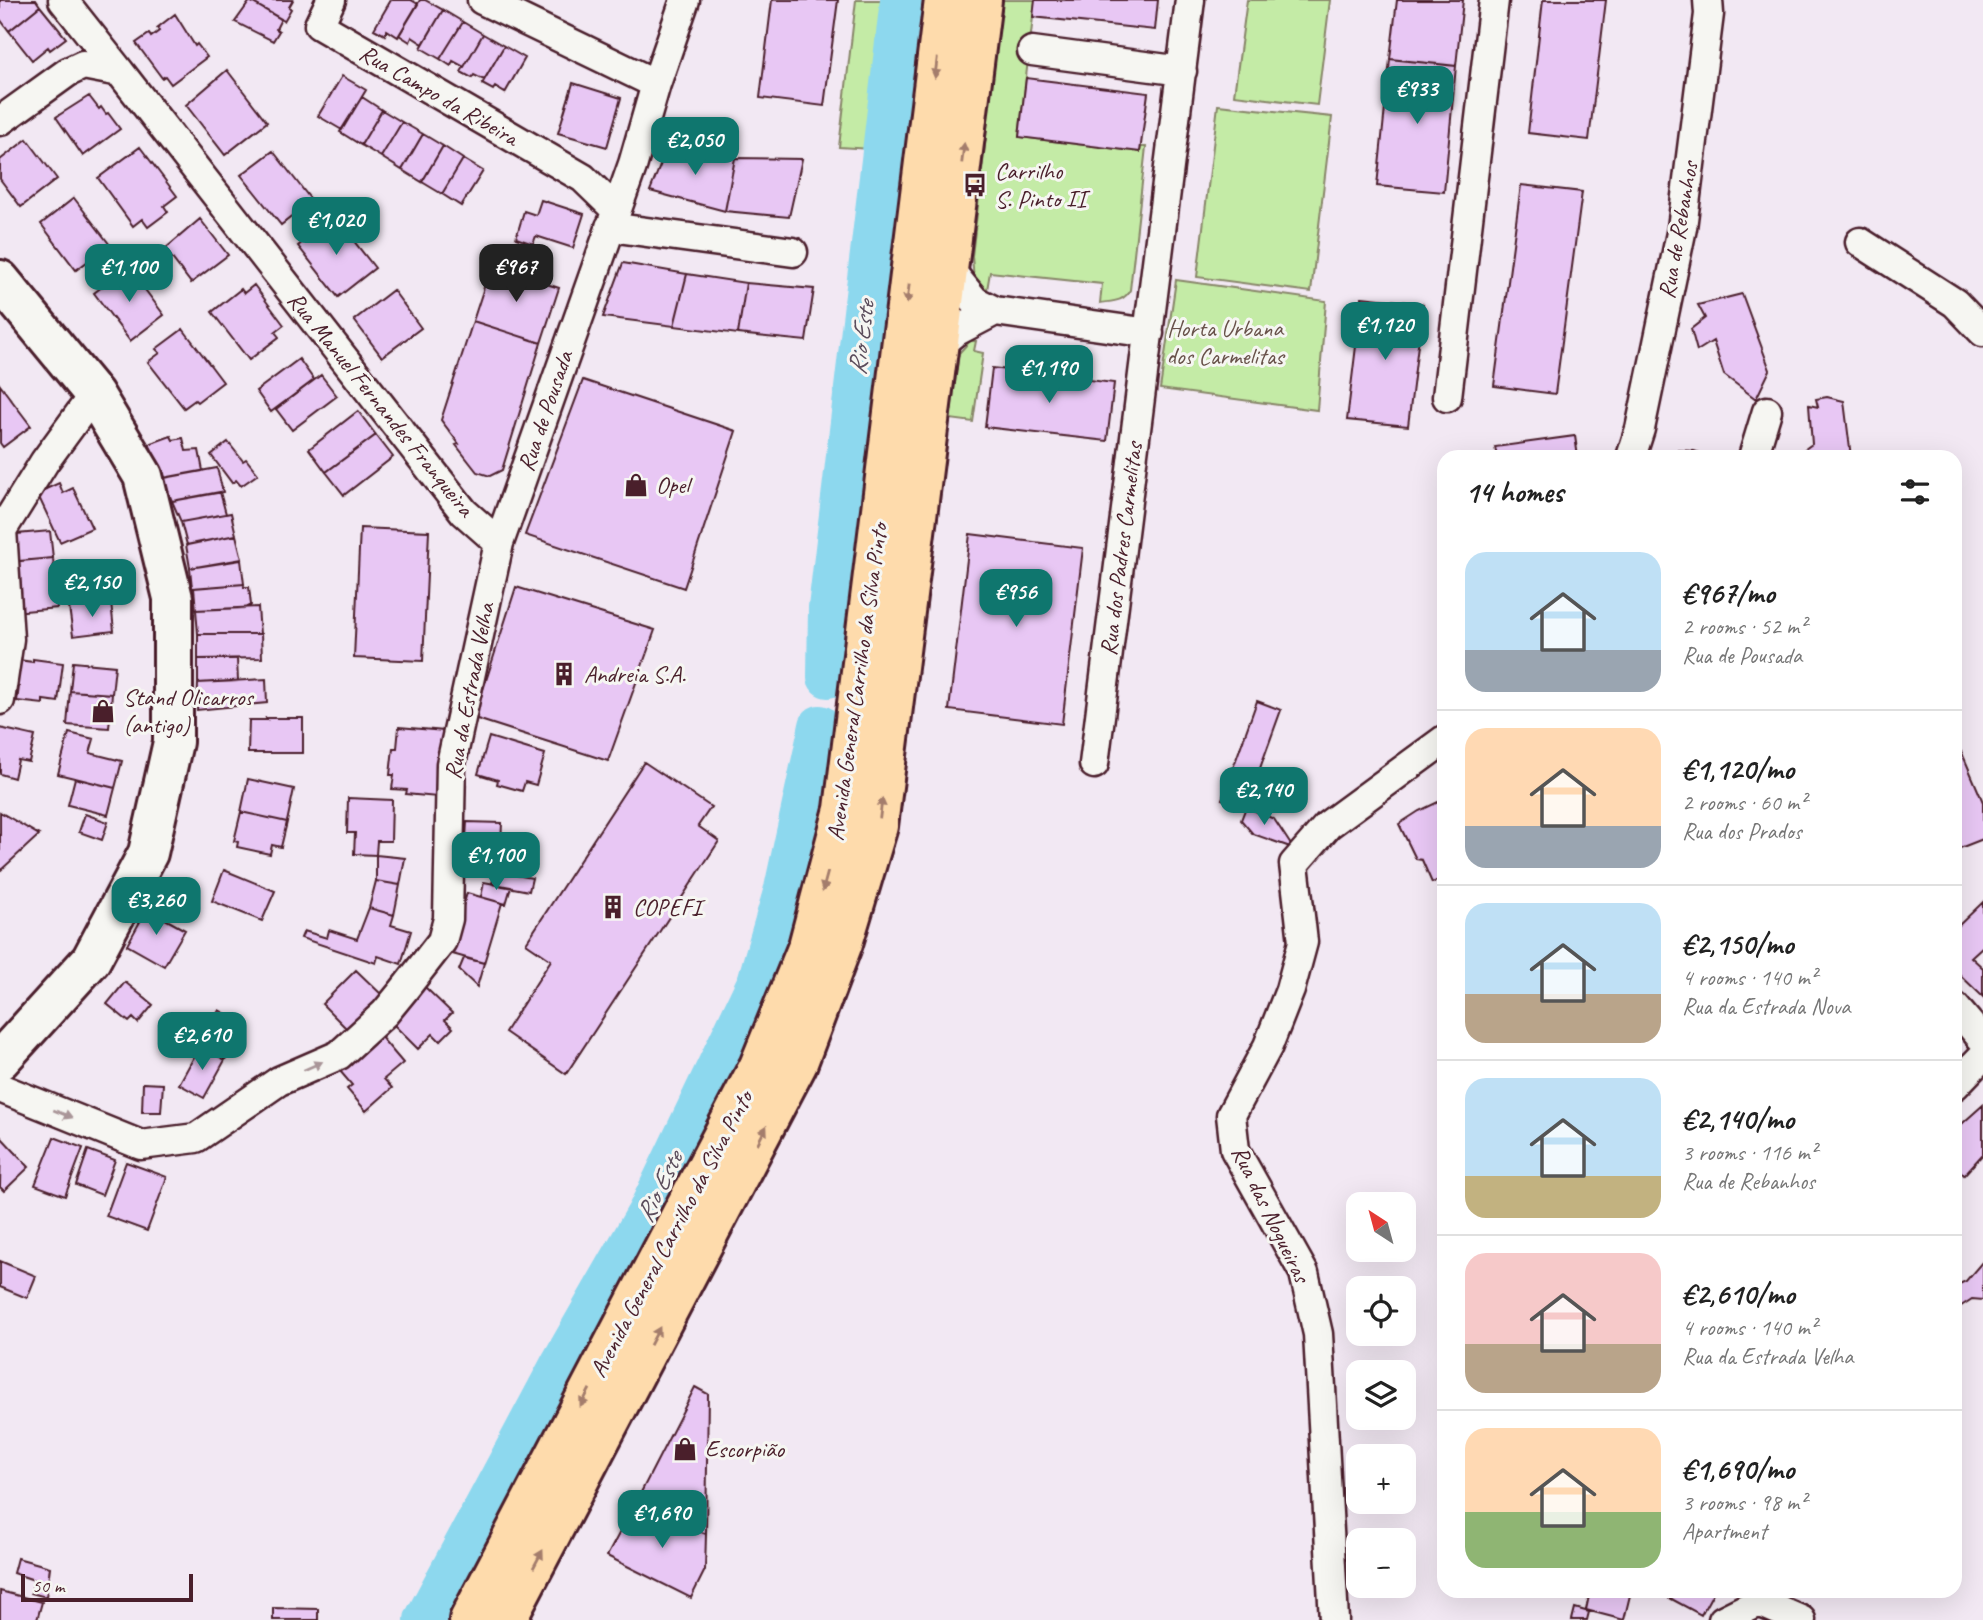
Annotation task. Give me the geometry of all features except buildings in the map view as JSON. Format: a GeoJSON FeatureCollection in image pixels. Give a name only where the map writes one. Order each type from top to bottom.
{"type":"FeatureCollection","features":[{"type":"Feature","properties":{"kind":"main road","name":"Avenida General Carrilho da Silva Pinto"},"geometry":{"type":"LineString","coordinates":[[469,1620],[759,1066],[808,946],[844,808],[944,0]]}},
{"type":"Feature","properties":{"kind":"main road","name":"Avenida General Carrilho da Silva Pinto"},"geometry":{"type":"LineString","coordinates":[[506,1620],[797,1065],[843,943],[878,825],[982,0]]}},
{"type":"Feature","properties":{"kind":"main road"},"geometry":{"type":"LineString","coordinates":[[0,280],[94,394],[143,476],[173,598],[173,743],[148,853],[91,960],[0,1060]]}},
{"type":"Feature","properties":{"kind":"street","name":"Rua Manuel Fernandes Franqueira"},"geometry":{"type":"LineString","coordinates":[[63,0],[464,512],[499,543]]}},
{"type":"Feature","properties":{"kind":"street","name":"Rua Campo da Ribeira"},"geometry":{"type":"LineString","coordinates":[[331,0],[320,25],[583,178],[613,218]]}},
{"type":"Feature","properties":{"kind":"street"},"geometry":{"type":"LineString","coordinates":[[482,0],[656,84]]}},
{"type":"Feature","properties":{"kind":"street","name":"Rua de Pousada"},"geometry":{"type":"LineString","coordinates":[[499,543],[633,164],[656,84],[685,0]]}},
{"type":"Feature","properties":{"kind":"street","name":"Rua dos Padres Carmelitas"},"geometry":{"type":"LineString","coordinates":[[1094,764],[1190,0]]}},
{"type":"Feature","properties":{"kind":"street"},"geometry":{"type":"LineString","coordinates":[[1447,397],[1494,0]]}},
{"type":"Feature","properties":{"kind":"street","name":"Rua de Rebanhos"},"geometry":{"type":"LineString","coordinates":[[1633,450],[1682,228],[1709,0]]}},
{"type":"Feature","properties":{"kind":"street"},"geometry":{"type":"LineString","coordinates":[[1032,51],[1182,71]]}},
{"type":"Feature","properties":{"kind":"street"},"geometry":{"type":"LineString","coordinates":[[0,121],[68,72],[83,65],[120,72]]}},
{"type":"Feature","properties":{"kind":"street"},"geometry":{"type":"LineString","coordinates":[[583,178],[633,164]]}},
{"type":"Feature","properties":{"kind":"street"},"geometry":{"type":"LineString","coordinates":[[613,218],[793,252]]}},
{"type":"Feature","properties":{"kind":"street"},"geometry":{"type":"LineString","coordinates":[[1860,242],[1955,303],[1983,332]]}},
{"type":"Feature","properties":{"kind":"street"},"geometry":{"type":"LineString","coordinates":[[949,269],[975,301],[995,312],[1149,333]]}},
{"type":"Feature","properties":{"kind":"street"},"geometry":{"type":"LineString","coordinates":[[939,345],[964,326],[995,312]]}},
{"type":"Feature","properties":{"kind":"street"},"geometry":{"type":"LineString","coordinates":[[0,700],[9,639],[2,530],[45,461],[94,394]]}},
{"type":"Feature","properties":{"kind":"street"},"geometry":{"type":"LineString","coordinates":[[1755,450],[1768,411]]}},
{"type":"Feature","properties":{"kind":"street","name":"Rua da Estrada Velha"},"geometry":{"type":"LineString","coordinates":[[0,1088],[141,1145],[196,1138],[279,1081],[339,1055],[385,1013],[442,941],[448,919],[451,764],[499,543]]}},
{"type":"Feature","properties":{"kind":"street","name":"Rua das Nogueiras"},"geometry":{"type":"LineString","coordinates":[[1334,1620],[1318,1334],[1304,1273],[1236,1150],[1231,1115],[1268,1046],[1290,990],[1303,942],[1294,864],[1328,825],[1437,745]]}},
{"type":"Feature","properties":{"kind":"street"},"geometry":{"type":"LineString","coordinates":[[1962,1015],[1983,1040]]}},
{"type":"Feature","properties":{"kind":"street"},"geometry":{"type":"LineString","coordinates":[[1962,1078],[1983,1056]]}},
{"type":"Feature","properties":{"kind":"street"},"geometry":{"type":"LineString","coordinates":[[1723,1620],[1759,1602],[1801,1620]]}},
{"type":"Feature","properties":{"kind":"green space"},"geometry":{"type":"Polygon","coordinates":[[[856,0],[917,0],[906,151],[839,147],[856,0]]]}},
{"type":"Feature","properties":{"kind":"green space"},"geometry":{"type":"Polygon","coordinates":[[[1002,0],[1035,0],[1019,137],[1140,152],[1141,147],[1146,147],[1130,290],[1121,299],[1100,303],[1102,284],[990,272],[987,290],[974,280],[972,256],[1002,0]]]}},
{"type":"Feature","properties":{"kind":"green space"},"geometry":{"type":"Polygon","coordinates":[[[1247,0],[1330,0],[1317,105],[1234,95],[1247,0]]]}},
{"type":"Feature","properties":{"kind":"green space"},"geometry":{"type":"Polygon","coordinates":[[[1218,105],[1332,117],[1311,292],[1197,277],[1218,105]]]}},
{"type":"Feature","properties":{"kind":"green space","name":"Horta Urbana dos Carmelitas"},"geometry":{"type":"Polygon","coordinates":[[[1176,280],[1326,301],[1317,410],[1160,389],[1176,280]]]}},
{"type":"Feature","properties":{"kind":"green space"},"geometry":{"type":"Polygon","coordinates":[[[970,341],[976,341],[974,351],[983,353],[973,422],[950,419],[959,353],[970,341]]]}},
{"type":"Feature","properties":{"kind":"waterway","name":"Rio Este"},"geometry":{"type":"LineString","coordinates":[[828,677],[829,608],[901,0]]}},
{"type":"Feature","properties":{"kind":"waterway","name":"Rio Este"},"geometry":{"type":"LineString","coordinates":[[425,1620],[562,1363],[648,1213],[758,982],[785,889],[820,726]]}},
{"type":"Feature","properties":{"kind":"place","name":"Carrilho S. Pinto II"},"geometry":{"type":"Point","coordinates":[975,185]}},
{"type":"Feature","properties":{"kind":"place","name":"Opel"},"geometry":{"type":"Point","coordinates":[636,485]}},
{"type":"Feature","properties":{"kind":"place","name":"Andreia S.A."},"geometry":{"type":"Point","coordinates":[564,674]}},
{"type":"Feature","properties":{"kind":"place","name":"Stand Olicarros (antigo)"},"geometry":{"type":"Point","coordinates":[103,711]}},
{"type":"Feature","properties":{"kind":"place","name":"COPEFI"},"geometry":{"type":"Point","coordinates":[613,907]}},
{"type":"Feature","properties":{"kind":"place","name":"Escorpião"},"geometry":{"type":"Point","coordinates":[685,1449]}}]}
